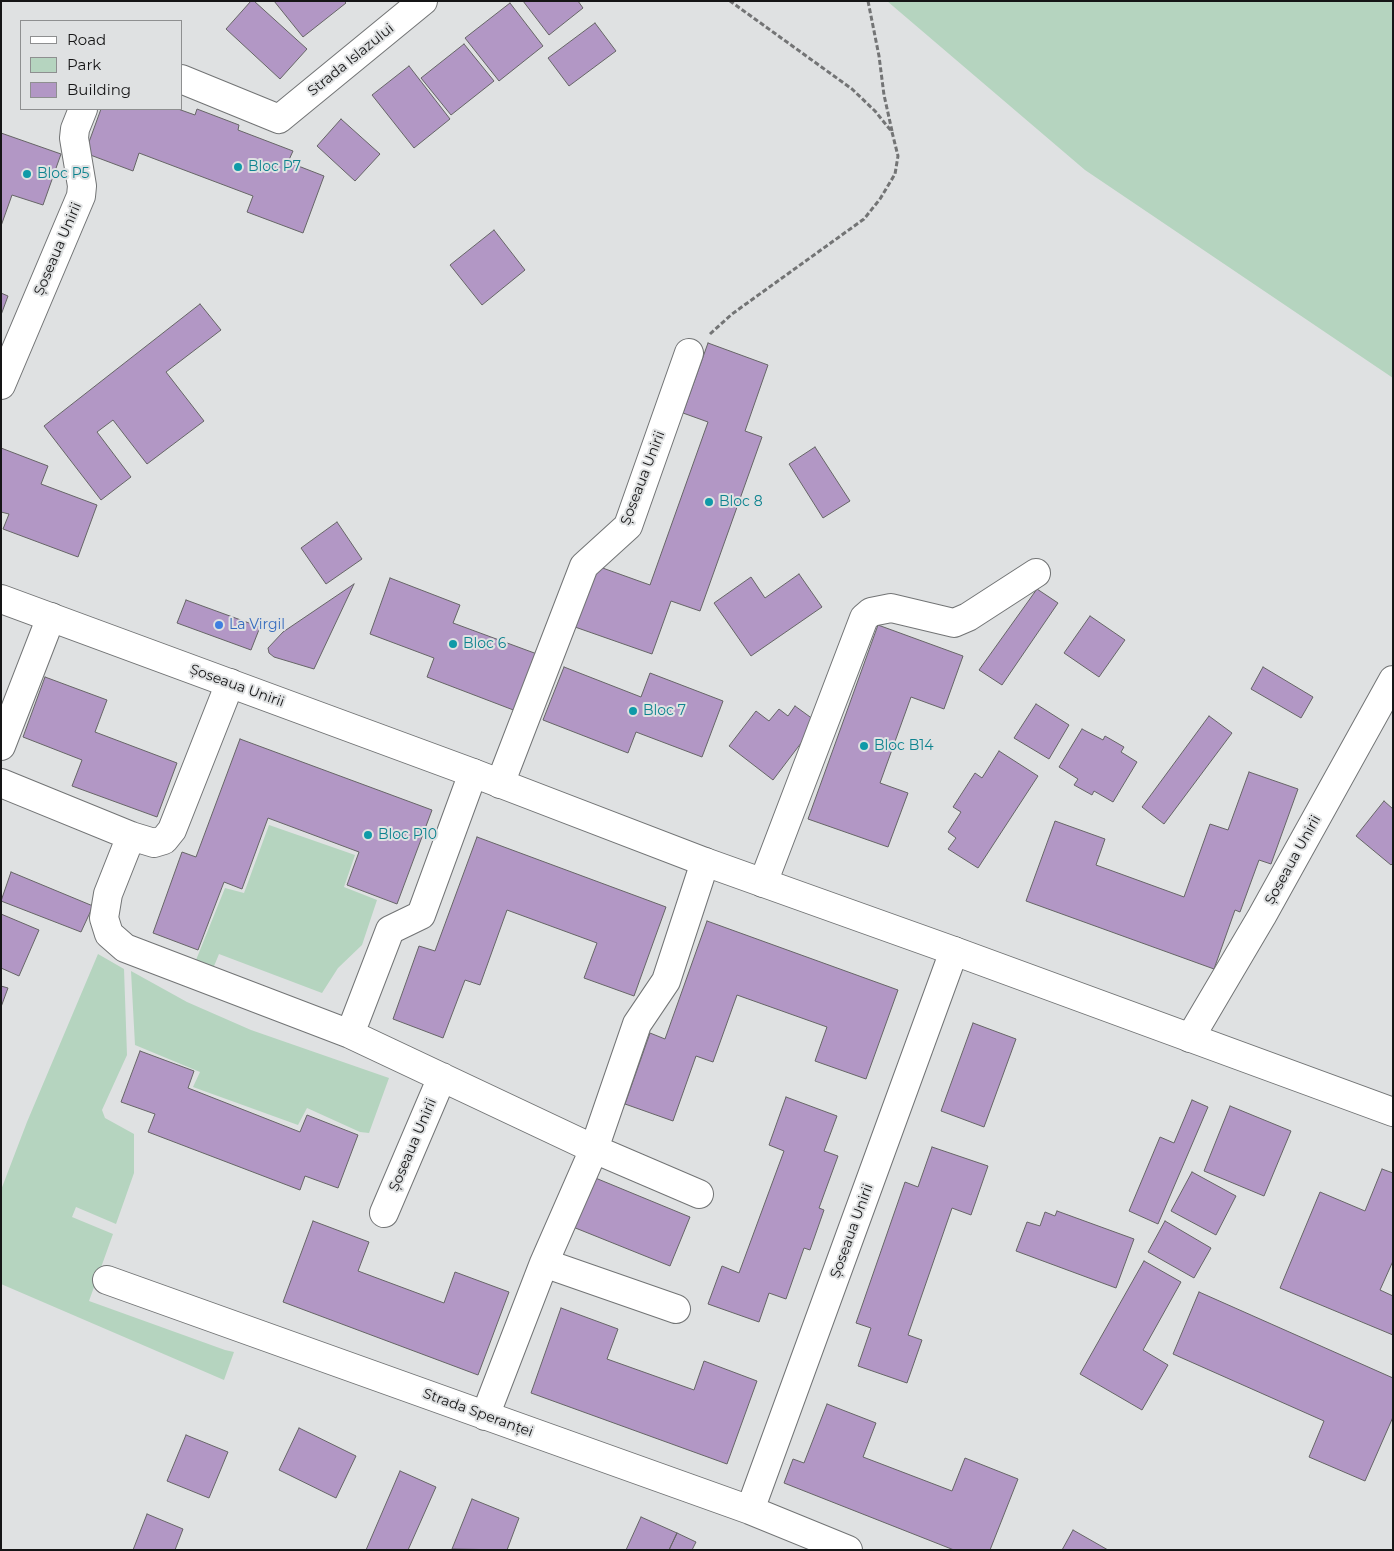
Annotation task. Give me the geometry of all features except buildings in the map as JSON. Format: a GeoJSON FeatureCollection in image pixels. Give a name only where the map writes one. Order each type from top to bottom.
{"type":"FeatureCollection","features":[{"type":"Feature","properties":{"kind":"street","name":"Strada Islazului"},"geometry":{"type":"LineString","coordinates":[[182,80],[279,119],[423,1]]}},
{"type":"Feature","properties":{"kind":"street","name":"Șoseaua Unirii"},"geometry":{"type":"LineString","coordinates":[[1,385],[81,196],[82,186],[74,138],[75,129],[83,110]]}},
{"type":"Feature","properties":{"kind":"street","name":"Șoseaua Unirii"},"geometry":{"type":"LineString","coordinates":[[500,784],[584,566],[628,526],[690,353]]}},
{"type":"Feature","properties":{"kind":"street"},"geometry":{"type":"LineString","coordinates":[[763,882],[864,618],[871,612],[890,608],[954,623],[968,617],[1036,574]]}},
{"type":"Feature","properties":{"kind":"street","name":"Șoseaua Unirii"},"geometry":{"type":"LineString","coordinates":[[1,599],[705,862],[1393,1112]]}},
{"type":"Feature","properties":{"kind":"street"},"geometry":{"type":"LineString","coordinates":[[1,746],[51,618]]}},
{"type":"Feature","properties":{"kind":"street","name":"Șoseaua Unirii"},"geometry":{"type":"LineString","coordinates":[[1190,1038],[1262,916],[1393,680]]}},
{"type":"Feature","properties":{"kind":"street"},"geometry":{"type":"LineString","coordinates":[[1,783],[131,836],[154,843],[164,840],[172,830],[230,684]]}},
{"type":"Feature","properties":{"kind":"street"},"geometry":{"type":"LineString","coordinates":[[350,1034],[390,930],[421,916],[473,774]]}},
{"type":"Feature","properties":{"kind":"street"},"geometry":{"type":"LineString","coordinates":[[131,836],[108,894],[104,918],[109,934],[125,948],[350,1034],[594,1149],[699,1194]]}},
{"type":"Feature","properties":{"kind":"street"},"geometry":{"type":"LineString","coordinates":[[485,1416],[544,1263],[594,1149],[636,1024],[666,981],[705,862]]}},
{"type":"Feature","properties":{"kind":"street","name":"Șoseaua Unirii"},"geometry":{"type":"LineString","coordinates":[[750,1510],[954,951]]}},
{"type":"Feature","properties":{"kind":"street","name":"Șoseaua Unirii"},"geometry":{"type":"LineString","coordinates":[[384,1213],[442,1077]]}},
{"type":"Feature","properties":{"kind":"street"},"geometry":{"type":"LineString","coordinates":[[544,1263],[676,1309]]}},
{"type":"Feature","properties":{"kind":"street","name":"Strada Speranței"},"geometry":{"type":"LineString","coordinates":[[107,1280],[750,1510],[848,1550]]}},
{"type":"Feature","properties":{"kind":"path"},"geometry":{"type":"LineString","coordinates":[[730,1],[852,89],[875,111],[892,132]]}},
{"type":"Feature","properties":{"kind":"path"},"geometry":{"type":"LineString","coordinates":[[690,353],[732,314],[864,219],[880,199],[895,174],[898,156],[884,95],[879,56],[868,1]]}},
{"type":"Feature","properties":{"kind":"green space"},"geometry":{"type":"Polygon","coordinates":[[[887,1],[1393,1],[1393,378],[1085,170],[887,1]]]}},
{"type":"Feature","properties":{"kind":"green space"},"geometry":{"type":"Polygon","coordinates":[[[269,825],[355,855],[344,887],[377,900],[362,945],[338,968],[322,993],[219,954],[210,976],[194,965],[225,888],[244,893],[269,825]]]}},
{"type":"Feature","properties":{"kind":"green space"},"geometry":{"type":"Polygon","coordinates":[[[98,954],[124,969],[127,1055],[102,1110],[105,1118],[134,1134],[134,1173],[116,1224],[76,1207],[72,1217],[113,1234],[89,1301],[234,1352],[224,1380],[1,1284],[1,1190],[27,1122],[98,954]]]}},
{"type":"Feature","properties":{"kind":"green space"},"geometry":{"type":"Polygon","coordinates":[[[131,971],[187,1002],[251,1030],[389,1078],[369,1133],[360,1132],[307,1108],[298,1125],[193,1087],[200,1072],[135,1045],[131,971]]]}},
{"type":"Feature","properties":{"kind":"place","name":"Bloc P7"},"geometry":{"type":"Point","coordinates":[238,167]}},
{"type":"Feature","properties":{"kind":"place","name":"Bloc P5"},"geometry":{"type":"Point","coordinates":[27,174]}},
{"type":"Feature","properties":{"kind":"place","name":"Bloc 8"},"geometry":{"type":"Point","coordinates":[709,502]}},
{"type":"Feature","properties":{"kind":"place","name":"La Virgil"},"geometry":{"type":"Point","coordinates":[219,625]}},
{"type":"Feature","properties":{"kind":"place","name":"Bloc 6"},"geometry":{"type":"Point","coordinates":[453,644]}},
{"type":"Feature","properties":{"kind":"place","name":"Bloc 7"},"geometry":{"type":"Point","coordinates":[633,711]}},
{"type":"Feature","properties":{"kind":"place","name":"Bloc B14"},"geometry":{"type":"Point","coordinates":[864,746]}},
{"type":"Feature","properties":{"kind":"place","name":"Bloc P10"},"geometry":{"type":"Point","coordinates":[368,835]}}]}
